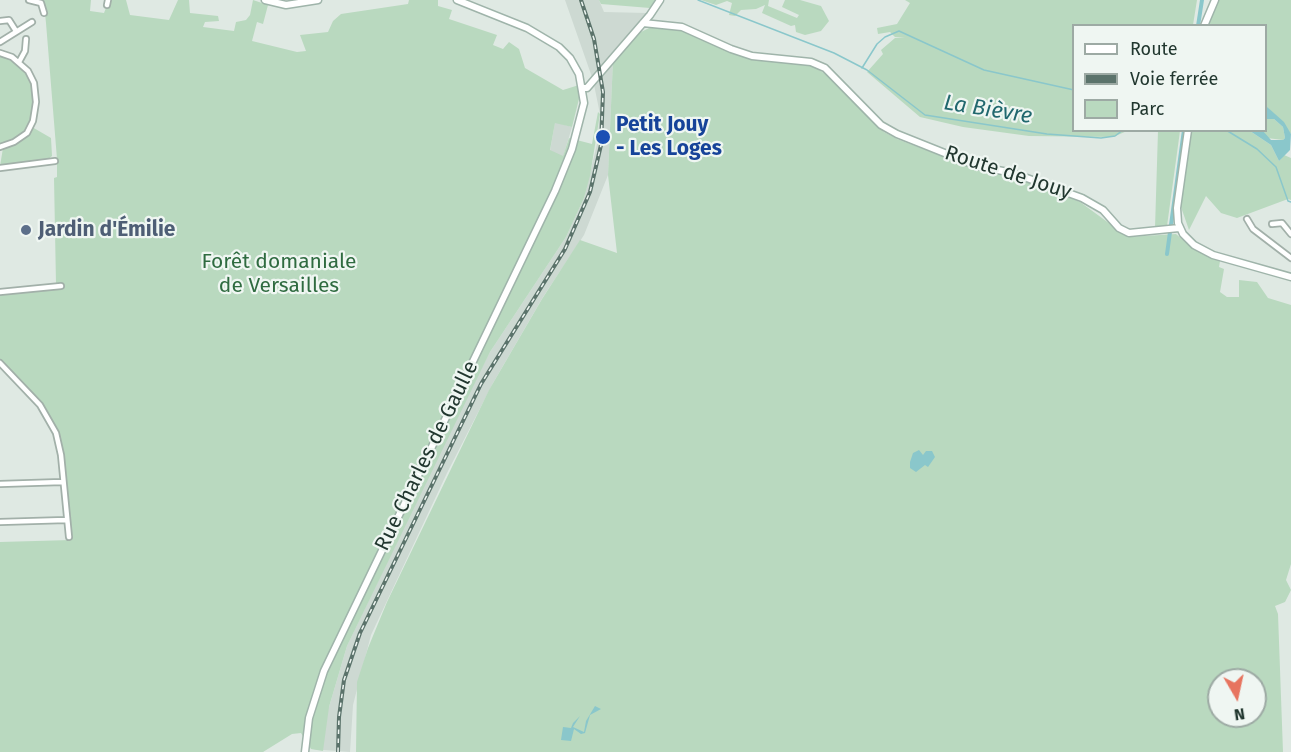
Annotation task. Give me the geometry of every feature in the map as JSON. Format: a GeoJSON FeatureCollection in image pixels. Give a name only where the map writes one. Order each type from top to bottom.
{"type":"FeatureCollection","features":[{"type":"Feature","properties":{"kind":"main road"},"geometry":{"type":"LineString","coordinates":[[267,1],[302,0]]}},
{"type":"Feature","properties":{"kind":"main road"},"geometry":{"type":"LineString","coordinates":[[267,1],[285,5],[318,0]]}},
{"type":"Feature","properties":{"kind":"main road"},"geometry":{"type":"LineString","coordinates":[[457,0],[527,28],[559,47],[574,63],[583,91],[643,23],[660,0]]}},
{"type":"Feature","properties":{"kind":"main road"},"geometry":{"type":"LineString","coordinates":[[1205,24],[1215,0]]}},
{"type":"Feature","properties":{"kind":"main road","name":"Route de Jouy"},"geometry":{"type":"LineString","coordinates":[[643,23],[682,27],[752,56],[811,62],[825,68],[881,125],[897,134],[977,166],[1013,172],[1082,198],[1103,210],[1119,228],[1129,233],[1179,228]]}},
{"type":"Feature","properties":{"kind":"main road","name":"Rue Charles de Gaulle"},"geometry":{"type":"LineString","coordinates":[[305,752],[309,718],[324,671],[550,201],[578,127],[583,91]]}},
{"type":"Feature","properties":{"kind":"main road"},"geometry":{"type":"LineString","coordinates":[[1188,132],[1177,208],[1179,228],[1194,245],[1213,255],[1291,277]]}},
{"type":"Feature","properties":{"kind":"street"},"geometry":{"type":"LineString","coordinates":[[28,0],[41,3],[44,13]]}},
{"type":"Feature","properties":{"kind":"street"},"geometry":{"type":"LineString","coordinates":[[0,21],[9,20],[16,31]]}},
{"type":"Feature","properties":{"kind":"street"},"geometry":{"type":"LineString","coordinates":[[0,42],[32,21]]}},
{"type":"Feature","properties":{"kind":"street"},"geometry":{"type":"LineString","coordinates":[[19,62],[25,51],[26,39]]}},
{"type":"Feature","properties":{"kind":"street"},"geometry":{"type":"LineString","coordinates":[[0,53],[19,62],[34,84],[35,115],[23,136],[0,147]]}},
{"type":"Feature","properties":{"kind":"street"},"geometry":{"type":"LineString","coordinates":[[0,168],[55,161]]}},
{"type":"Feature","properties":{"kind":"street"},"geometry":{"type":"LineString","coordinates":[[1247,219],[1253,229],[1291,258]]}},
{"type":"Feature","properties":{"kind":"street"},"geometry":{"type":"LineString","coordinates":[[1272,224],[1282,223],[1291,234]]}},
{"type":"Feature","properties":{"kind":"street"},"geometry":{"type":"LineString","coordinates":[[0,292],[61,286]]}},
{"type":"Feature","properties":{"kind":"street"},"geometry":{"type":"LineString","coordinates":[[0,363],[40,405],[50,422],[60,450],[69,537]]}},
{"type":"Feature","properties":{"kind":"street"},"geometry":{"type":"LineString","coordinates":[[1,483],[62,482]]}},
{"type":"Feature","properties":{"kind":"street"},"geometry":{"type":"LineString","coordinates":[[0,522],[66,520]]}},
{"type":"Feature","properties":{"kind":"shaded area"},"geometry":{"type":"Polygon","coordinates":[[[565,0],[599,0],[604,12],[647,13],[604,64],[613,60],[608,175],[584,235],[543,297],[493,383],[447,473],[371,635],[353,705],[350,752],[311,749],[313,724],[329,707],[347,646],[457,416],[490,352],[566,237],[584,198],[597,144],[600,114],[593,80],[565,0]]]}},
{"type":"Feature","properties":{"kind":"shaded area"},"geometry":{"type":"Polygon","coordinates":[[[555,122],[572,127],[563,157],[550,151],[555,122]]]}},
{"type":"Feature","properties":{"kind":"green space","name":"Forêt domaniale de Versailles"},"geometry":{"type":"Polygon","coordinates":[[[40,0],[91,0],[90,11],[104,13],[109,0],[126,0],[130,15],[169,20],[178,0],[189,0],[190,13],[218,16],[219,21],[205,22],[203,27],[234,31],[236,22],[246,20],[250,15],[253,0],[268,5],[263,24],[257,22],[252,41],[297,52],[306,51],[300,35],[328,32],[333,21],[341,14],[408,4],[409,0],[438,0],[438,6],[452,10],[449,19],[497,35],[493,45],[503,49],[509,42],[519,49],[525,68],[563,90],[579,85],[579,99],[572,127],[555,123],[550,150],[563,156],[569,138],[592,144],[598,112],[600,114],[584,198],[566,237],[490,352],[347,646],[329,707],[323,751],[311,749],[301,733],[292,734],[263,752],[0,752],[0,542],[71,540],[63,451],[59,435],[41,404],[0,359],[0,289],[56,284],[54,178],[57,177],[57,159],[44,4],[40,0]]]}},
{"type":"Feature","properties":{"kind":"green space"},"geometry":{"type":"Polygon","coordinates":[[[599,0],[655,0],[650,8],[601,4],[599,0]]]}},
{"type":"Feature","properties":{"kind":"green space"},"geometry":{"type":"Polygon","coordinates":[[[701,0],[769,0],[768,6],[797,18],[799,15],[782,7],[785,0],[800,0],[821,6],[829,21],[821,31],[805,35],[796,32],[795,25],[791,26],[762,13],[765,5],[756,9],[741,10],[735,16],[729,15],[732,3],[727,1],[716,5],[701,0]]]}},
{"type":"Feature","properties":{"kind":"green space"},"geometry":{"type":"Polygon","coordinates":[[[905,0],[1197,0],[1193,24],[1072,24],[1072,132],[1125,132],[1113,137],[1029,136],[963,127],[920,117],[867,72],[883,54],[881,50],[895,38],[905,38],[895,37],[890,32],[878,34],[877,28],[897,24],[910,3],[905,0]]]}},
{"type":"Feature","properties":{"kind":"green space"},"geometry":{"type":"Polygon","coordinates":[[[1219,0],[1291,0],[1291,134],[1267,107],[1267,24],[1209,24],[1219,0]]]}},
{"type":"Feature","properties":{"kind":"green space"},"geometry":{"type":"Polygon","coordinates":[[[665,26],[685,30],[740,55],[813,66],[836,81],[884,132],[897,139],[973,168],[1035,183],[1080,202],[1128,237],[1176,234],[1192,248],[1220,261],[1219,267],[1224,269],[1220,292],[1227,297],[1239,297],[1239,280],[1257,282],[1268,298],[1291,305],[1291,564],[1286,580],[1291,590],[1285,602],[1275,606],[1278,614],[1283,752],[356,752],[357,682],[368,648],[387,602],[489,390],[542,299],[580,240],[617,253],[608,175],[613,60],[637,34],[649,28],[665,26]]]}},
{"type":"Feature","properties":{"kind":"green space"},"geometry":{"type":"Polygon","coordinates":[[[0,55],[23,67],[31,81],[34,100],[33,113],[26,131],[18,138],[0,145],[0,55]]]}},
{"type":"Feature","properties":{"kind":"green space"},"geometry":{"type":"Polygon","coordinates":[[[1267,119],[1274,119],[1283,127],[1285,138],[1283,140],[1267,138],[1264,132],[1267,132],[1267,119]]]}},
{"type":"Feature","properties":{"kind":"green space"},"geometry":{"type":"Polygon","coordinates":[[[32,127],[51,138],[52,156],[46,161],[0,166],[3,148],[21,140],[32,127]]]}},
{"type":"Feature","properties":{"kind":"green space"},"geometry":{"type":"Polygon","coordinates":[[[1158,132],[1180,132],[1167,226],[1155,228],[1158,132]]]}},
{"type":"Feature","properties":{"kind":"green space"},"geometry":{"type":"Polygon","coordinates":[[[1191,132],[1252,132],[1271,145],[1279,161],[1284,155],[1291,158],[1291,200],[1288,199],[1237,218],[1221,213],[1206,196],[1189,230],[1181,207],[1191,132]]]}},
{"type":"Feature","properties":{"kind":"water"},"geometry":{"type":"Polygon","coordinates":[[[1267,107],[1284,122],[1291,134],[1290,150],[1279,161],[1271,145],[1252,132],[1264,132],[1271,140],[1283,140],[1285,138],[1283,127],[1274,119],[1267,119],[1267,107]]]}},
{"type":"Feature","properties":{"kind":"water"},"geometry":{"type":"Polygon","coordinates":[[[919,450],[923,455],[926,451],[932,451],[935,457],[928,467],[925,465],[916,472],[910,468],[910,462],[913,453],[919,450]]]}},
{"type":"Feature","properties":{"kind":"water"},"geometry":{"type":"Polygon","coordinates":[[[595,706],[601,709],[590,715],[585,733],[581,734],[574,729],[571,741],[561,740],[563,727],[571,728],[580,716],[573,727],[584,732],[586,721],[595,706]]]}},
{"type":"Feature","properties":{"kind":"waterway","name":"La Bièvre"},"geometry":{"type":"LineString","coordinates":[[698,0],[834,53],[867,70],[925,115],[1047,134],[1101,138],[1115,136],[1120,132]]}},
{"type":"Feature","properties":{"kind":"waterway"},"geometry":{"type":"LineString","coordinates":[[1198,24],[1202,0]]}},
{"type":"Feature","properties":{"kind":"waterway","name":"La Bièvre"},"geometry":{"type":"LineString","coordinates":[[862,68],[877,44],[885,37],[899,31],[984,70],[1072,90]]}},
{"type":"Feature","properties":{"kind":"waterway"},"geometry":{"type":"LineString","coordinates":[[1167,254],[1184,132]]}},
{"type":"Feature","properties":{"kind":"waterway","name":"La Bièvre"},"geometry":{"type":"LineString","coordinates":[[1229,132],[1257,149],[1276,167],[1288,201],[1291,202]]}},
{"type":"Feature","properties":{"kind":"railway"},"geometry":{"type":"LineString","coordinates":[[338,752],[339,717],[344,680],[360,633],[481,384],[565,249],[590,192],[601,145],[603,92],[594,39],[581,0]]}},
{"type":"Feature","properties":{"kind":"place","name":"Petit Jouy - Les Loges"},"geometry":{"type":"Point","coordinates":[603,137]}},
{"type":"Feature","properties":{"kind":"place","name":"Jardin d'Émilie"},"geometry":{"type":"Point","coordinates":[26,230]}}]}
